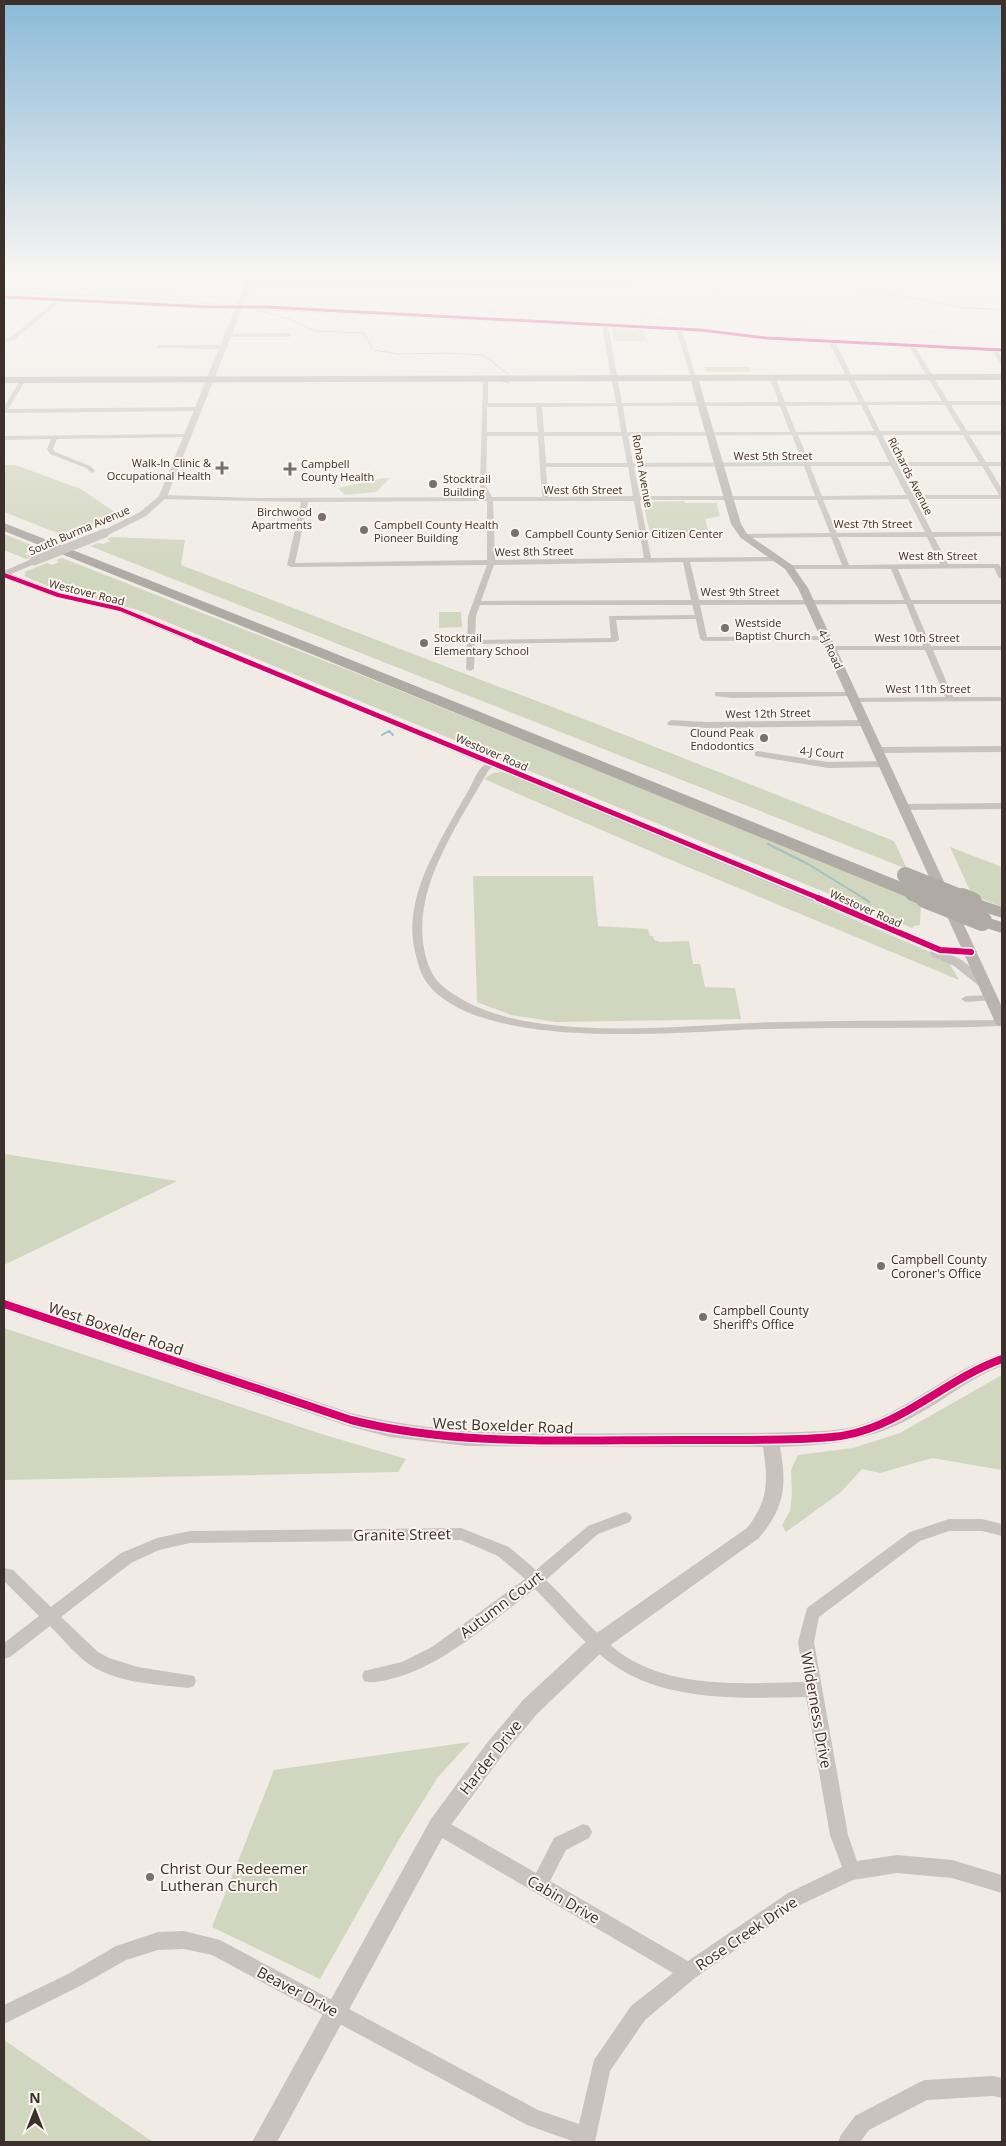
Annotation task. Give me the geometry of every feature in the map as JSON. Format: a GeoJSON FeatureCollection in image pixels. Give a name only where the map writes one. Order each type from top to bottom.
{"type":"FeatureCollection","features":[{"type":"Feature","properties":{"kind":"highway"},"geometry":{"type":"LineString","coordinates":[[4,516],[1002,913]]}},
{"type":"Feature","properties":{"kind":"highway"},"geometry":{"type":"LineString","coordinates":[[4,527],[1002,928]]}},
{"type":"Feature","properties":{"kind":"main road"},"geometry":{"type":"LineString","coordinates":[[4,380],[1002,377]]}},
{"type":"Feature","properties":{"kind":"main road","name":"4-J Road"},"geometry":{"type":"LineString","coordinates":[[694,378],[736,524],[744,536],[789,567],[799,582],[971,952],[1002,1023]]}},
{"type":"Feature","properties":{"kind":"street","name":"South Burma Avenue"},"geometry":{"type":"LineString","coordinates":[[4,575],[105,533],[144,514],[163,497],[213,373]]}},
{"type":"Feature","properties":{"kind":"street","name":"Rohan Avenue"},"geometry":{"type":"LineString","coordinates":[[613,373],[648,561]]}},
{"type":"Feature","properties":{"kind":"street","name":"4-J Road"},"geometry":{"type":"LineString","coordinates":[[693,373],[694,378]]}},
{"type":"Feature","properties":{"kind":"street","name":"Richards Avenue"},"geometry":{"type":"LineString","coordinates":[[848,373],[945,566]]}},
{"type":"Feature","properties":{"kind":"street"},"geometry":{"type":"LineString","coordinates":[[929,373],[1002,496]]}},
{"type":"Feature","properties":{"kind":"street"},"geometry":{"type":"LineString","coordinates":[[772,377],[846,566]]}},
{"type":"Feature","properties":{"kind":"street"},"geometry":{"type":"LineString","coordinates":[[470,669],[473,642],[472,616],[491,563],[489,499],[483,486],[485,378]]}},
{"type":"Feature","properties":{"kind":"street"},"geometry":{"type":"LineString","coordinates":[[4,410],[23,380]]}},
{"type":"Feature","properties":{"kind":"street"},"geometry":{"type":"LineString","coordinates":[[484,405],[1002,403]]}},
{"type":"Feature","properties":{"kind":"street"},"geometry":{"type":"LineString","coordinates":[[538,405],[545,499]]}},
{"type":"Feature","properties":{"kind":"street"},"geometry":{"type":"LineString","coordinates":[[4,410],[198,409]]}},
{"type":"Feature","properties":{"kind":"street"},"geometry":{"type":"LineString","coordinates":[[484,434],[1002,432]]}},
{"type":"Feature","properties":{"kind":"street"},"geometry":{"type":"LineString","coordinates":[[4,438],[187,436]]}},
{"type":"Feature","properties":{"kind":"street"},"geometry":{"type":"LineString","coordinates":[[55,437],[50,449],[52,453],[88,467],[92,471]]}},
{"type":"Feature","properties":{"kind":"street","name":"West 5th Street"},"geometry":{"type":"LineString","coordinates":[[543,465],[1002,464]]}},
{"type":"Feature","properties":{"kind":"street","name":"West 6th Street"},"geometry":{"type":"LineString","coordinates":[[163,497],[305,500],[1002,496]]}},
{"type":"Feature","properties":{"kind":"street","name":"West 8th Street"},"geometry":{"type":"LineString","coordinates":[[305,500],[291,565],[777,559]]}},
{"type":"Feature","properties":{"kind":"street","name":"West 7th Street"},"geometry":{"type":"LineString","coordinates":[[744,536],[1002,534]]}},
{"type":"Feature","properties":{"kind":"street"},"geometry":{"type":"LineString","coordinates":[[686,561],[704,639],[826,638]]}},
{"type":"Feature","properties":{"kind":"street"},"geometry":{"type":"LineString","coordinates":[[893,566],[950,699]]}},
{"type":"Feature","properties":{"kind":"street","name":"West 8th Street"},"geometry":{"type":"LineString","coordinates":[[789,567],[996,566],[1002,576]]}},
{"type":"Feature","properties":{"kind":"street","name":"Westover Road"},"geometry":{"type":"LineString","coordinates":[[4,575],[58,595],[120,609],[830,903],[919,942],[940,950],[971,952]]}},
{"type":"Feature","properties":{"kind":"street","name":"West 9th Street"},"geometry":{"type":"LineString","coordinates":[[477,603],[1002,602]]}},
{"type":"Feature","properties":{"kind":"street"},"geometry":{"type":"LineString","coordinates":[[473,642],[615,640],[612,618],[698,617]]}},
{"type":"Feature","properties":{"kind":"street","name":"West 10th Street"},"geometry":{"type":"LineString","coordinates":[[831,648],[1002,648]]}},
{"type":"Feature","properties":{"kind":"street","name":"West 11th Street"},"geometry":{"type":"LineString","coordinates":[[718,694],[732,696],[1002,699]]}},
{"type":"Feature","properties":{"kind":"street","name":"West 12th Street"},"geometry":{"type":"LineString","coordinates":[[671,724],[865,723]]}},
{"type":"Feature","properties":{"kind":"street"},"geometry":{"type":"LineString","coordinates":[[878,750],[1002,749]]}},
{"type":"Feature","properties":{"kind":"street","name":"4-J Court"},"geometry":{"type":"LineString","coordinates":[[758,754],[828,765],[884,764]]}},
{"type":"Feature","properties":{"kind":"street"},"geometry":{"type":"LineString","coordinates":[[492,763],[484,770],[441,848],[424,885],[417,918],[420,957],[425,972],[436,988],[460,1003],[488,1015],[532,1026],[578,1030],[1002,1023]]}},
{"type":"Feature","properties":{"kind":"street"},"geometry":{"type":"LineString","coordinates":[[904,807],[1002,806]]}},
{"type":"Feature","properties":{"kind":"street"},"geometry":{"type":"LineString","coordinates":[[919,942],[924,948],[958,963],[983,982]]}},
{"type":"Feature","properties":{"kind":"street"},"geometry":{"type":"LineString","coordinates":[[966,999],[991,998]]}},
{"type":"Feature","properties":{"kind":"street","name":"West Boxelder Road"},"geometry":{"type":"LineString","coordinates":[[4,1304],[351,1420],[390,1430],[433,1436],[484,1439],[770,1440],[828,1438],[860,1432],[887,1422],[913,1409],[983,1366],[1002,1359]]}},
{"type":"Feature","properties":{"kind":"street","name":"Harder Drive"},"geometry":{"type":"LineString","coordinates":[[264,2142],[438,1826],[494,1750],[530,1707],[598,1643],[753,1533],[765,1520],[773,1504],[776,1487],[770,1440]]}},
{"type":"Feature","properties":{"kind":"street","name":"Autumn Court"},"geometry":{"type":"LineString","coordinates":[[370,1676],[404,1669],[438,1652],[535,1580],[593,1530],[625,1518]]}},
{"type":"Feature","properties":{"kind":"street","name":"Wilderness Drive"},"geometry":{"type":"LineString","coordinates":[[852,1871],[839,1835],[812,1689],[806,1642],[812,1613],[915,1536],[949,1525],[982,1525],[1002,1530]]}},
{"type":"Feature","properties":{"kind":"street","name":"Granite Street"},"geometry":{"type":"LineString","coordinates":[[4,1652],[126,1558],[157,1544],[190,1537],[462,1534],[493,1546],[515,1560],[598,1643],[619,1660],[655,1678],[683,1686],[719,1690],[812,1689]]}},
{"type":"Feature","properties":{"kind":"street"},"geometry":{"type":"LineString","coordinates":[[4,1574],[8,1575],[92,1657],[108,1667],[134,1674],[188,1680]]}},
{"type":"Feature","properties":{"kind":"street","name":"Cabin Drive"},"geometry":{"type":"LineString","coordinates":[[438,1826],[689,1972]]}},
{"type":"Feature","properties":{"kind":"street"},"geometry":{"type":"LineString","coordinates":[[539,1884],[560,1844],[583,1832]]}},
{"type":"Feature","properties":{"kind":"street","name":"Rose Creek Drive"},"geometry":{"type":"LineString","coordinates":[[586,2139],[601,2067],[638,2013],[689,1972],[794,1899],[852,1871],[897,1864],[952,1869],[1002,1884]]}},
{"type":"Feature","properties":{"kind":"street","name":"Beaver Drive"},"geometry":{"type":"LineString","coordinates":[[4,2015],[74,1980],[122,1952],[158,1941],[184,1940],[214,1946],[534,2118],[586,2139]]}},
{"type":"Feature","properties":{"kind":"street"},"geometry":{"type":"LineString","coordinates":[[848,2142],[862,2123],[925,2090],[993,2086],[1002,2088]]}},
{"type":"Feature","properties":{"kind":"green space"},"geometry":{"type":"Polygon","coordinates":[[[4,465],[15,465],[81,489],[122,517],[73,539],[4,512],[4,465]]]}},
{"type":"Feature","properties":{"kind":"green space"},"geometry":{"type":"Polygon","coordinates":[[[390,478],[376,492],[345,495],[338,488],[390,478]]]}},
{"type":"Feature","properties":{"kind":"green space"},"geometry":{"type":"Polygon","coordinates":[[[684,501],[685,503],[717,503],[720,516],[705,519],[709,533],[718,538],[651,538],[643,502],[684,501]]]}},
{"type":"Feature","properties":{"kind":"green space"},"geometry":{"type":"Polygon","coordinates":[[[4,534],[46,551],[24,553],[31,557],[26,559],[4,550],[4,534]]]}},
{"type":"Feature","properties":{"kind":"green space"},"geometry":{"type":"Polygon","coordinates":[[[111,537],[185,540],[181,565],[607,728],[894,841],[907,869],[90,546],[110,541],[107,539],[111,537]]]}},
{"type":"Feature","properties":{"kind":"green space"},"geometry":{"type":"Polygon","coordinates":[[[62,558],[361,675],[921,901],[920,925],[912,928],[138,610],[50,587],[24,576],[26,573],[24,572],[47,563],[52,565],[59,562],[56,560],[62,558]]]}},
{"type":"Feature","properties":{"kind":"green space"},"geometry":{"type":"Polygon","coordinates":[[[439,612],[461,612],[462,627],[439,628],[439,612]]]}},
{"type":"Feature","properties":{"kind":"green space"},"geometry":{"type":"Polygon","coordinates":[[[493,773],[510,774],[947,959],[959,980],[671,860],[484,779],[493,773]]]}},
{"type":"Feature","properties":{"kind":"green space"},"geometry":{"type":"Polygon","coordinates":[[[950,847],[1002,867],[1002,907],[972,895],[950,847]]]}},
{"type":"Feature","properties":{"kind":"green space"},"geometry":{"type":"Polygon","coordinates":[[[473,876],[593,876],[598,926],[648,929],[650,936],[653,936],[654,940],[660,942],[689,941],[693,964],[700,964],[705,987],[735,988],[741,1019],[556,1022],[511,1015],[477,1002],[473,876]]]}},
{"type":"Feature","properties":{"kind":"green space"},"geometry":{"type":"Polygon","coordinates":[[[4,1154],[177,1181],[4,1265],[4,1154]]]}},
{"type":"Feature","properties":{"kind":"green space"},"geometry":{"type":"Polygon","coordinates":[[[4,1328],[318,1433],[406,1459],[398,1472],[4,1480],[4,1328]]]}},
{"type":"Feature","properties":{"kind":"green space"},"geometry":{"type":"Polygon","coordinates":[[[1002,1375],[1002,1470],[932,1458],[880,1473],[862,1469],[841,1492],[786,1532],[782,1525],[790,1511],[792,1494],[791,1470],[798,1455],[853,1448],[900,1433],[1002,1375]]]}},
{"type":"Feature","properties":{"kind":"green space"},"geometry":{"type":"Polygon","coordinates":[[[470,1742],[438,1777],[398,1841],[320,1979],[212,1927],[274,1770],[470,1742]]]}},
{"type":"Feature","properties":{"kind":"green space"},"geometry":{"type":"Polygon","coordinates":[[[4,2040],[153,2142],[4,2142],[4,2040]]]}},
{"type":"Feature","properties":{"kind":"waterway"},"geometry":{"type":"LineString","coordinates":[[501,381],[510,383]]}},
{"type":"Feature","properties":{"kind":"waterway"},"geometry":{"type":"LineString","coordinates":[[382,735],[389,731],[393,735]]}},
{"type":"Feature","properties":{"kind":"waterway"},"geometry":{"type":"LineString","coordinates":[[768,844],[808,864],[865,899]]}},
{"type":"Feature","properties":{"kind":"waterway"},"geometry":{"type":"LineString","coordinates":[[863,898],[869,902]]}},
{"type":"Feature","properties":{"kind":"cycle path"},"geometry":{"type":"LineString","coordinates":[[4,575],[58,595],[120,609],[940,950],[971,952]]}},
{"type":"Feature","properties":{"kind":"cycle path"},"geometry":{"type":"LineString","coordinates":[[4,1304],[351,1420],[390,1430],[467,1439],[770,1440],[828,1438],[860,1432],[887,1422],[913,1409],[983,1366],[1002,1359]]}},
{"type":"Feature","properties":{"kind":"place","name":"Walk-In Clinic & Occupational Health"},"geometry":{"type":"Point","coordinates":[222,468]}},
{"type":"Feature","properties":{"kind":"place","name":"Campbell County Health"},"geometry":{"type":"Point","coordinates":[290,469]}},
{"type":"Feature","properties":{"kind":"place","name":"Stocktrail Building"},"geometry":{"type":"Point","coordinates":[433,484]}},
{"type":"Feature","properties":{"kind":"place","name":"Birchwood Apartments"},"geometry":{"type":"Point","coordinates":[322,517]}},
{"type":"Feature","properties":{"kind":"place","name":"Campbell County Health Pioneer Building"},"geometry":{"type":"Point","coordinates":[364,530]}},
{"type":"Feature","properties":{"kind":"place","name":"Campbell County Senior Citizen Center"},"geometry":{"type":"Point","coordinates":[515,533]}},
{"type":"Feature","properties":{"kind":"place","name":"Westside Baptist Church"},"geometry":{"type":"Point","coordinates":[725,628]}},
{"type":"Feature","properties":{"kind":"place","name":"Stocktrail Elementary School"},"geometry":{"type":"Point","coordinates":[424,643]}},
{"type":"Feature","properties":{"kind":"place","name":"Clound Peak Endodontics"},"geometry":{"type":"Point","coordinates":[764,738]}},
{"type":"Feature","properties":{"kind":"place","name":"Campbell County Coroner's Office"},"geometry":{"type":"Point","coordinates":[881,1266]}},
{"type":"Feature","properties":{"kind":"place","name":"Campbell County Sheriff's Office"},"geometry":{"type":"Point","coordinates":[703,1317]}},
{"type":"Feature","properties":{"kind":"place","name":"Christ Our Redeemer Lutheran Church"},"geometry":{"type":"Point","coordinates":[150,1877]}}]}
